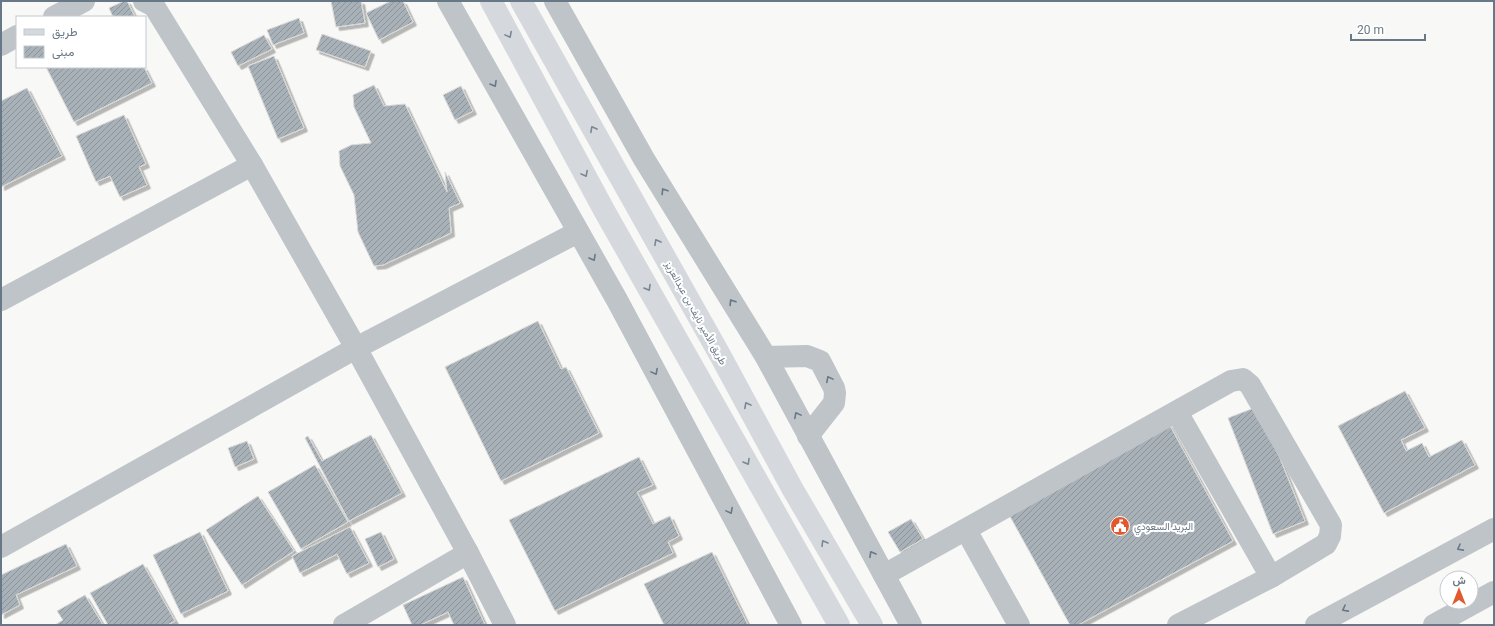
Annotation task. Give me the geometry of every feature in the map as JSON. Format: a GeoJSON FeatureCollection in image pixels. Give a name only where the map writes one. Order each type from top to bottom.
{"type":"FeatureCollection","features":[{"type":"Feature","properties":{"kind":"main road"},"geometry":{"type":"LineString","coordinates":[[491,1],[605,212],[839,625]]}},
{"type":"Feature","properties":{"kind":"main road","name":"طريق الأمير نايف بن عبدالعزيز"},"geometry":{"type":"LineString","coordinates":[[522,1],[720,355],[792,488],[872,625]]}},
{"type":"Feature","properties":{"kind":"street"},"geometry":{"type":"LineString","coordinates":[[56,16],[84,1]]}},
{"type":"Feature","properties":{"kind":"street"},"geometry":{"type":"LineString","coordinates":[[144,1],[154,6],[252,165],[356,348],[468,553],[505,625]]}},
{"type":"Feature","properties":{"kind":"street"},"geometry":{"type":"LineString","coordinates":[[448,1],[617,300],[791,625]]}},
{"type":"Feature","properties":{"kind":"street"},"geometry":{"type":"LineString","coordinates":[[555,1],[644,159],[766,357],[910,624]]}},
{"type":"Feature","properties":{"kind":"street"},"geometry":{"type":"LineString","coordinates":[[1,45],[16,37]]}},
{"type":"Feature","properties":{"kind":"street"},"geometry":{"type":"LineString","coordinates":[[1,300],[252,165]]}},
{"type":"Feature","properties":{"kind":"street"},"geometry":{"type":"LineString","coordinates":[[2,544],[356,348],[578,232]]}},
{"type":"Feature","properties":{"kind":"street"},"geometry":{"type":"LineString","coordinates":[[766,357],[807,356],[820,361],[834,388],[834,403],[808,436]]}},
{"type":"Feature","properties":{"kind":"street"},"geometry":{"type":"LineString","coordinates":[[884,575],[1231,382],[1243,379],[1250,385],[1328,518],[1331,525],[1330,536],[1326,544],[1271,577],[1178,625]]}},
{"type":"Feature","properties":{"kind":"street"},"geometry":{"type":"LineString","coordinates":[[1177,412],[1271,577]]}},
{"type":"Feature","properties":{"kind":"street"},"geometry":{"type":"LineString","coordinates":[[966,530],[1019,625]]}},
{"type":"Feature","properties":{"kind":"street"},"geometry":{"type":"LineString","coordinates":[[1316,625],[1494,530]]}},
{"type":"Feature","properties":{"kind":"street"},"geometry":{"type":"LineString","coordinates":[[344,625],[468,553]]}},
{"type":"Feature","properties":{"kind":"street"},"geometry":{"type":"LineString","coordinates":[[1434,625],[1494,592]]}},
{"type":"Feature","properties":{"kind":"building"},"geometry":{"type":"Polygon","coordinates":[[[127,1],[134,16],[113,16],[109,8],[127,1]]]}},
{"type":"Feature","properties":{"kind":"building"},"geometry":{"type":"Polygon","coordinates":[[[331,1],[361,1],[365,23],[336,27],[331,1]]]}},
{"type":"Feature","properties":{"kind":"building"},"geometry":{"type":"Polygon","coordinates":[[[391,1],[403,1],[413,22],[379,40],[366,13],[391,1]]]}},
{"type":"Feature","properties":{"kind":"building"},"geometry":{"type":"Polygon","coordinates":[[[299,18],[304,33],[273,45],[267,30],[299,18]]]}},
{"type":"Feature","properties":{"kind":"building"},"geometry":{"type":"Polygon","coordinates":[[[322,34],[371,51],[365,67],[316,50],[322,34]]]}},
{"type":"Feature","properties":{"kind":"building"},"geometry":{"type":"Polygon","coordinates":[[[264,35],[272,49],[238,66],[231,52],[264,35]]]}},
{"type":"Feature","properties":{"kind":"building"},"geometry":{"type":"Polygon","coordinates":[[[274,56],[304,128],[278,139],[248,66],[274,56]]]}},
{"type":"Feature","properties":{"kind":"building"},"geometry":{"type":"Polygon","coordinates":[[[47,68],[144,68],[152,83],[74,122],[47,68]]]}},
{"type":"Feature","properties":{"kind":"building"},"geometry":{"type":"Polygon","coordinates":[[[374,85],[384,106],[405,104],[447,192],[445,172],[460,203],[449,208],[451,233],[383,265],[374,266],[358,232],[354,195],[340,166],[339,151],[351,145],[371,143],[354,107],[353,95],[374,85]]]}},
{"type":"Feature","properties":{"kind":"building"},"geometry":{"type":"Polygon","coordinates":[[[461,86],[473,111],[455,120],[443,95],[461,86]]]}},
{"type":"Feature","properties":{"kind":"building"},"geometry":{"type":"Polygon","coordinates":[[[27,88],[62,156],[1,187],[1,101],[27,88]]]}},
{"type":"Feature","properties":{"kind":"building"},"geometry":{"type":"Polygon","coordinates":[[[124,115],[146,164],[139,167],[147,185],[120,197],[110,176],[96,182],[76,136],[124,115]]]}},
{"type":"Feature","properties":{"kind":"building"},"geometry":{"type":"Polygon","coordinates":[[[538,321],[561,369],[566,367],[599,433],[501,481],[445,367],[538,321]]]}},
{"type":"Feature","properties":{"kind":"building"},"geometry":{"type":"Polygon","coordinates":[[[1405,391],[1425,428],[1401,440],[1406,451],[1422,443],[1429,457],[1462,440],[1475,465],[1384,513],[1338,426],[1405,391]]]}},
{"type":"Feature","properties":{"kind":"building"},"geometry":{"type":"Polygon","coordinates":[[[1259,406],[1305,521],[1273,534],[1228,418],[1259,406]]]}},
{"type":"Feature","properties":{"kind":"building","name":"البريد السعودي"},"geometry":{"type":"Polygon","coordinates":[[[1169,424],[1233,541],[1078,625],[1070,625],[1007,511],[1169,424]]]}},
{"type":"Feature","properties":{"kind":"building"},"geometry":{"type":"Polygon","coordinates":[[[371,435],[402,493],[349,521],[305,438],[308,436],[322,461],[371,435]]]}},
{"type":"Feature","properties":{"kind":"building"},"geometry":{"type":"Polygon","coordinates":[[[247,441],[254,459],[235,467],[228,448],[247,441]]]}},
{"type":"Feature","properties":{"kind":"building"},"geometry":{"type":"Polygon","coordinates":[[[639,457],[653,485],[637,492],[653,524],[670,516],[679,536],[668,542],[673,553],[555,611],[509,520],[639,457]]]}},
{"type":"Feature","properties":{"kind":"building"},"geometry":{"type":"Polygon","coordinates":[[[315,465],[348,522],[301,549],[268,492],[315,465]]]}},
{"type":"Feature","properties":{"kind":"building"},"geometry":{"type":"Polygon","coordinates":[[[258,496],[294,551],[242,585],[206,530],[258,496]]]}},
{"type":"Feature","properties":{"kind":"building"},"geometry":{"type":"Polygon","coordinates":[[[911,519],[923,539],[900,552],[888,532],[911,519]]]}},
{"type":"Feature","properties":{"kind":"building"},"geometry":{"type":"Polygon","coordinates":[[[350,527],[369,563],[347,574],[337,554],[300,573],[292,556],[350,527]]]}},
{"type":"Feature","properties":{"kind":"building"},"geometry":{"type":"Polygon","coordinates":[[[200,532],[228,591],[181,614],[153,555],[200,532]]]}},
{"type":"Feature","properties":{"kind":"building"},"geometry":{"type":"Polygon","coordinates":[[[381,532],[394,559],[378,567],[365,539],[381,532]]]}},
{"type":"Feature","properties":{"kind":"building"},"geometry":{"type":"Polygon","coordinates":[[[66,544],[77,566],[16,595],[20,605],[1,615],[1,575],[66,544]]]}},
{"type":"Feature","properties":{"kind":"building"},"geometry":{"type":"Polygon","coordinates":[[[712,552],[748,625],[664,625],[644,584],[712,552]]]}},
{"type":"Feature","properties":{"kind":"building"},"geometry":{"type":"Polygon","coordinates":[[[143,564],[175,621],[167,625],[108,625],[90,593],[143,564]]]}},
{"type":"Feature","properties":{"kind":"building"},"geometry":{"type":"Polygon","coordinates":[[[463,577],[485,625],[454,625],[448,612],[420,625],[412,625],[403,605],[463,577]]]}},
{"type":"Feature","properties":{"kind":"building"},"geometry":{"type":"Polygon","coordinates":[[[85,595],[103,625],[55,625],[63,620],[57,611],[85,595]]]}},
{"type":"Feature","properties":{"kind":"place","name":"البريد السعودي"},"geometry":{"type":"Point","coordinates":[1120,526]}}]}
